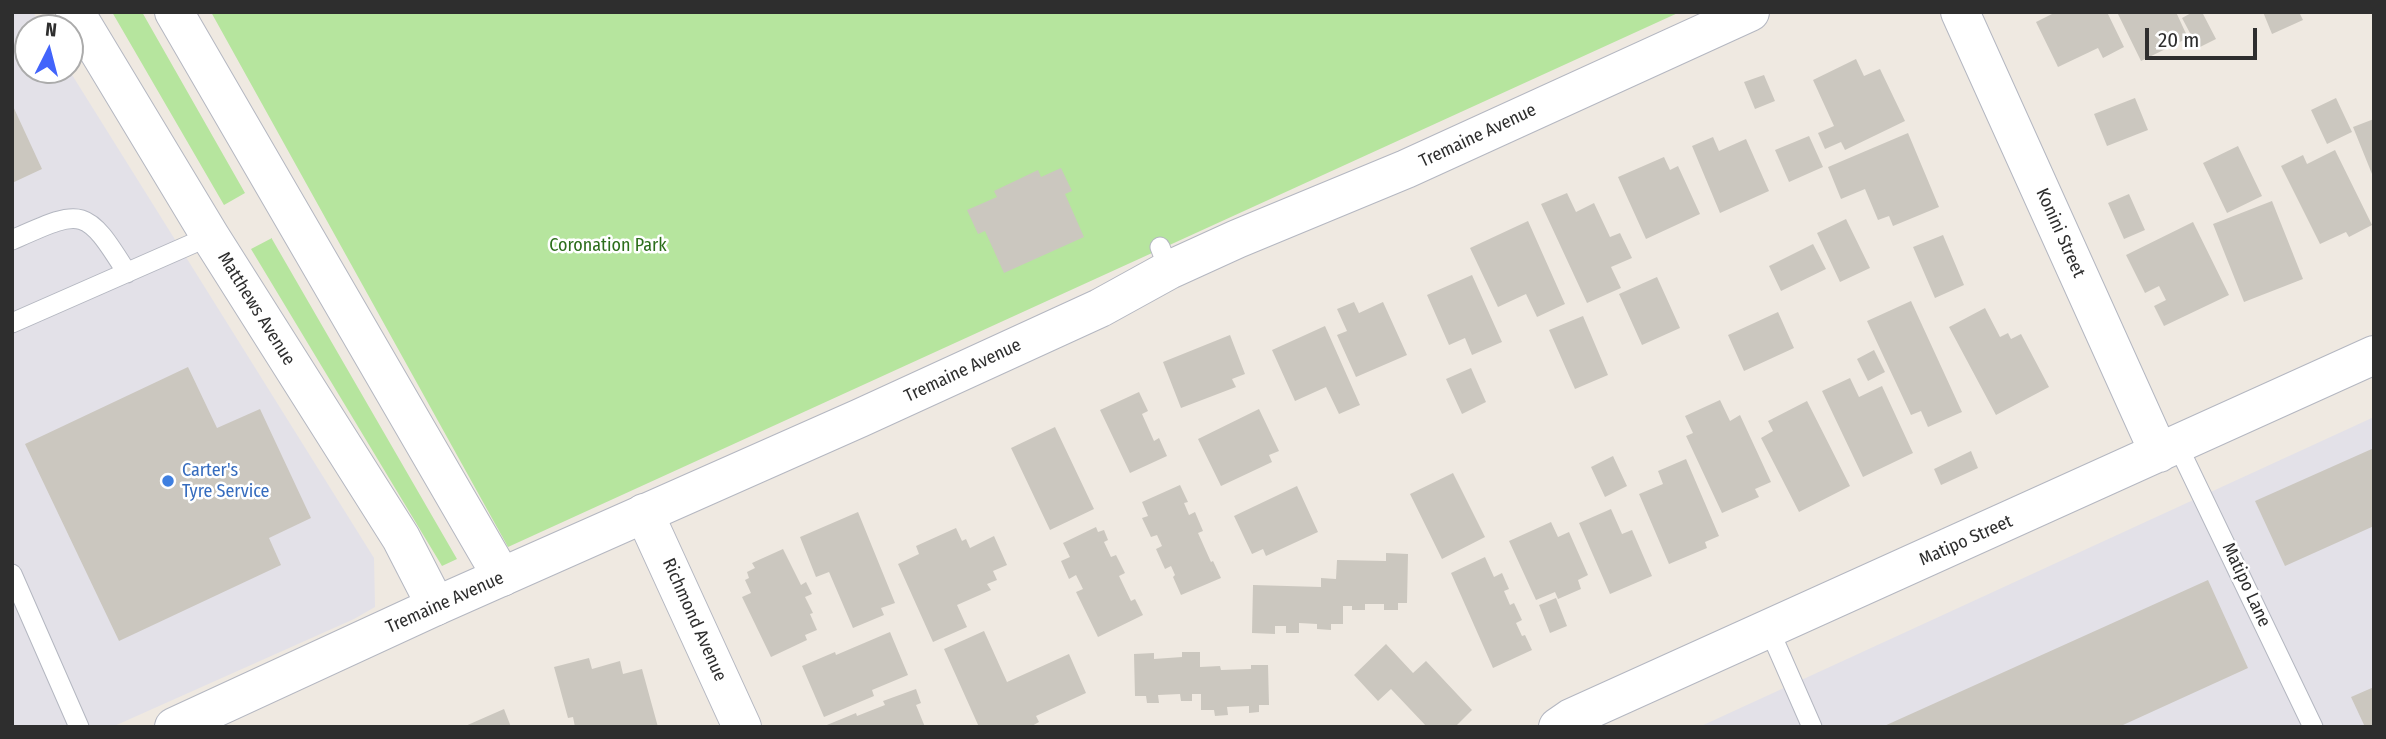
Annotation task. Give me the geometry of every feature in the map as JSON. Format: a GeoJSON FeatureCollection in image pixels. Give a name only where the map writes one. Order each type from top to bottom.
{"type":"FeatureCollection","features":[{"type":"Feature","properties":{"kind":"street","name":"Matthews Avenue"},"geometry":{"type":"LineString","coordinates":[[75,12],[210,236],[401,538],[436,606]]}},
{"type":"Feature","properties":{"kind":"street"},"geometry":{"type":"LineString","coordinates":[[174,12],[502,577]]}},
{"type":"Feature","properties":{"kind":"street","name":"Tremaine Avenue"},"geometry":{"type":"LineString","coordinates":[[174,727],[436,606],[1100,308],[1165,258],[1237,239],[1406,169],[1750,12]]}},
{"type":"Feature","properties":{"kind":"street","name":"Konini Street"},"geometry":{"type":"LineString","coordinates":[[1960,12],[2168,448]]}},
{"type":"Feature","properties":{"kind":"street","name":"Matipo Street"},"geometry":{"type":"LineString","coordinates":[[1558,727],[1571,718],[2374,355]]}},
{"type":"Feature","properties":{"kind":"street","name":"Richmond Avenue"},"geometry":{"type":"LineString","coordinates":[[644,513],[742,727]]}},
{"type":"Feature","properties":{"kind":"lane"},"geometry":{"type":"LineString","coordinates":[[12,240],[57,220],[84,220],[106,239],[127,273]]}},
{"type":"Feature","properties":{"kind":"lane"},"geometry":{"type":"LineString","coordinates":[[12,323],[210,236]]}},
{"type":"Feature","properties":{"kind":"lane","name":"Matipo Lane"},"geometry":{"type":"LineString","coordinates":[[2168,448],[2313,727]]}},
{"type":"Feature","properties":{"kind":"lane"},"geometry":{"type":"LineString","coordinates":[[12,574],[79,727]]}},
{"type":"Feature","properties":{"kind":"lane"},"geometry":{"type":"LineString","coordinates":[[1769,629],[1812,727]]}},
{"type":"Feature","properties":{"kind":"shaded area"},"geometry":{"type":"Polygon","coordinates":[[[12,12],[33,12],[34,14],[14,14],[14,84],[78,84],[374,558],[375,607],[354,619],[112,727],[12,727],[12,12]]]}},
{"type":"Feature","properties":{"kind":"shaded area"},"geometry":{"type":"Polygon","coordinates":[[[2374,417],[2374,727],[1699,727],[2374,417]]]}},
{"type":"Feature","properties":{"kind":"green space"},"geometry":{"type":"Polygon","coordinates":[[[112,12],[142,12],[245,193],[224,205],[112,12]]]}},
{"type":"Feature","properties":{"kind":"green space","name":"Coronation Park"},"geometry":{"type":"Polygon","coordinates":[[[211,12],[1680,12],[508,547],[211,12]]]}},
{"type":"Feature","properties":{"kind":"green space"},"geometry":{"type":"Polygon","coordinates":[[[272,238],[457,559],[442,566],[251,249],[272,238]]]}},
{"type":"Feature","properties":{"kind":"building"},"geometry":{"type":"Polygon","coordinates":[[[2056,12],[2107,12],[2124,47],[2103,58],[2098,48],[2058,67],[2036,22],[2056,12]]]}},
{"type":"Feature","properties":{"kind":"building"},"geometry":{"type":"Polygon","coordinates":[[[2117,12],[2176,12],[2188,38],[2141,61],[2117,12]]]}},
{"type":"Feature","properties":{"kind":"building"},"geometry":{"type":"Polygon","coordinates":[[[2193,12],[2202,12],[2216,39],[2198,48],[2182,18],[2193,12]]]}},
{"type":"Feature","properties":{"kind":"building"},"geometry":{"type":"Polygon","coordinates":[[[2263,12],[2299,12],[2303,20],[2272,34],[2263,12]]]}},
{"type":"Feature","properties":{"kind":"building"},"geometry":{"type":"Polygon","coordinates":[[[1856,59],[1864,76],[1880,69],[1905,121],[1845,150],[1841,142],[1825,149],[1818,133],[1834,126],[1813,80],[1856,59]]]}},
{"type":"Feature","properties":{"kind":"building"},"geometry":{"type":"Polygon","coordinates":[[[1764,75],[1775,101],[1755,109],[1744,82],[1764,75]]]}},
{"type":"Feature","properties":{"kind":"building"},"geometry":{"type":"Polygon","coordinates":[[[2135,98],[2148,130],[2107,146],[2094,114],[2135,98]]]}},
{"type":"Feature","properties":{"kind":"building"},"geometry":{"type":"Polygon","coordinates":[[[2336,98],[2352,132],[2327,144],[2311,110],[2336,98]]]}},
{"type":"Feature","properties":{"kind":"building"},"geometry":{"type":"Polygon","coordinates":[[[12,104],[42,169],[12,183],[12,104]]]}},
{"type":"Feature","properties":{"kind":"building"},"geometry":{"type":"Polygon","coordinates":[[[2374,119],[2374,179],[2353,127],[2374,119]]]}},
{"type":"Feature","properties":{"kind":"building"},"geometry":{"type":"Polygon","coordinates":[[[1908,133],[1939,207],[1893,226],[1889,216],[1878,220],[1865,189],[1841,199],[1828,167],[1908,133]]]}},
{"type":"Feature","properties":{"kind":"building"},"geometry":{"type":"Polygon","coordinates":[[[1809,136],[1823,167],[1789,182],[1775,150],[1809,136]]]}},
{"type":"Feature","properties":{"kind":"building"},"geometry":{"type":"Polygon","coordinates":[[[1713,137],[1719,151],[1746,139],[1769,191],[1720,213],[1692,146],[1713,137]]]}},
{"type":"Feature","properties":{"kind":"building"},"geometry":{"type":"Polygon","coordinates":[[[2238,146],[2262,196],[2227,213],[2203,163],[2238,146]]]}},
{"type":"Feature","properties":{"kind":"building"},"geometry":{"type":"Polygon","coordinates":[[[2335,150],[2372,225],[2349,237],[2346,232],[2320,244],[2281,166],[2303,155],[2307,164],[2335,150]]]}},
{"type":"Feature","properties":{"kind":"building"},"geometry":{"type":"Polygon","coordinates":[[[1664,157],[1670,170],[1678,166],[1700,214],[1646,239],[1618,177],[1664,157]]]}},
{"type":"Feature","properties":{"kind":"building"},"geometry":{"type":"Polygon","coordinates":[[[1061,168],[1072,191],[1065,194],[1084,237],[1004,273],[985,231],[978,234],[967,210],[997,197],[994,191],[1038,170],[1041,177],[1061,168]]]}},
{"type":"Feature","properties":{"kind":"building"},"geometry":{"type":"Polygon","coordinates":[[[1567,193],[1576,212],[1594,203],[1610,237],[1620,233],[1632,258],[1611,267],[1621,288],[1587,303],[1541,204],[1567,193]]]}},
{"type":"Feature","properties":{"kind":"building"},"geometry":{"type":"Polygon","coordinates":[[[2129,194],[2145,230],[2124,239],[2108,203],[2129,194]]]}},
{"type":"Feature","properties":{"kind":"building"},"geometry":{"type":"Polygon","coordinates":[[[2272,201],[2303,279],[2244,302],[2213,224],[2272,201]]]}},
{"type":"Feature","properties":{"kind":"building"},"geometry":{"type":"Polygon","coordinates":[[[1846,219],[1870,268],[1840,282],[1817,233],[1846,219]]]}},
{"type":"Feature","properties":{"kind":"building"},"geometry":{"type":"Polygon","coordinates":[[[1528,221],[1565,304],[1537,317],[1526,294],[1498,307],[1470,248],[1528,221]]]}},
{"type":"Feature","properties":{"kind":"building"},"geometry":{"type":"Polygon","coordinates":[[[2193,222],[2229,295],[2164,326],[2154,306],[2166,300],[2159,286],[2145,293],[2126,255],[2193,222]]]}},
{"type":"Feature","properties":{"kind":"building"},"geometry":{"type":"Polygon","coordinates":[[[1943,235],[1964,285],[1935,298],[1913,247],[1943,235]]]}},
{"type":"Feature","properties":{"kind":"building"},"geometry":{"type":"Polygon","coordinates":[[[1813,244],[1826,269],[1781,291],[1769,266],[1813,244]]]}},
{"type":"Feature","properties":{"kind":"building"},"geometry":{"type":"Polygon","coordinates":[[[1472,275],[1502,342],[1472,355],[1465,338],[1449,345],[1427,295],[1472,275]]]}},
{"type":"Feature","properties":{"kind":"building"},"geometry":{"type":"Polygon","coordinates":[[[1657,277],[1680,328],[1642,345],[1619,294],[1657,277]]]}},
{"type":"Feature","properties":{"kind":"building"},"geometry":{"type":"Polygon","coordinates":[[[1911,301],[1962,412],[1928,427],[1921,411],[1911,415],[1867,321],[1911,301]]]}},
{"type":"Feature","properties":{"kind":"building"},"geometry":{"type":"Polygon","coordinates":[[[1354,302],[1359,313],[1383,302],[1407,355],[1356,377],[1337,335],[1347,331],[1337,309],[1354,302]]]}},
{"type":"Feature","properties":{"kind":"building"},"geometry":{"type":"Polygon","coordinates":[[[1985,308],[2000,337],[2008,333],[2011,339],[2021,334],[2049,387],[1996,415],[1949,327],[1985,308]]]}},
{"type":"Feature","properties":{"kind":"building"},"geometry":{"type":"Polygon","coordinates":[[[1778,312],[1794,348],[1744,371],[1728,335],[1778,312]]]}},
{"type":"Feature","properties":{"kind":"building"},"geometry":{"type":"Polygon","coordinates":[[[1583,316],[1608,375],[1575,389],[1549,330],[1583,316]]]}},
{"type":"Feature","properties":{"kind":"building"},"geometry":{"type":"Polygon","coordinates":[[[1325,326],[1360,405],[1339,414],[1326,387],[1295,401],[1272,350],[1325,326]]]}},
{"type":"Feature","properties":{"kind":"building"},"geometry":{"type":"Polygon","coordinates":[[[1230,335],[1245,374],[1232,379],[1236,387],[1181,408],[1163,362],[1230,335]]]}},
{"type":"Feature","properties":{"kind":"building"},"geometry":{"type":"Polygon","coordinates":[[[1874,350],[1885,372],[1868,381],[1857,359],[1874,350]]]}},
{"type":"Feature","properties":{"kind":"building","name":"Carter's Tyre Service"},"geometry":{"type":"Polygon","coordinates":[[[188,367],[217,428],[260,409],[311,518],[269,538],[281,565],[119,641],[25,444],[188,367]]]}},
{"type":"Feature","properties":{"kind":"building"},"geometry":{"type":"Polygon","coordinates":[[[1471,368],[1486,402],[1462,414],[1446,379],[1471,368]]]}},
{"type":"Feature","properties":{"kind":"building"},"geometry":{"type":"Polygon","coordinates":[[[1850,378],[1859,397],[1882,386],[1913,453],[1863,477],[1822,391],[1850,378]]]}},
{"type":"Feature","properties":{"kind":"building"},"geometry":{"type":"Polygon","coordinates":[[[1139,392],[1148,411],[1142,414],[1154,441],[1159,438],[1167,456],[1130,473],[1100,410],[1139,392]]]}},
{"type":"Feature","properties":{"kind":"building"},"geometry":{"type":"Polygon","coordinates":[[[1720,400],[1730,421],[1740,415],[1771,482],[1755,489],[1759,497],[1722,513],[1686,436],[1693,433],[1685,416],[1720,400]]]}},
{"type":"Feature","properties":{"kind":"building"},"geometry":{"type":"Polygon","coordinates":[[[1807,401],[1850,486],[1799,512],[1761,438],[1773,431],[1768,421],[1807,401]]]}},
{"type":"Feature","properties":{"kind":"building"},"geometry":{"type":"Polygon","coordinates":[[[1259,409],[1279,451],[1269,455],[1272,462],[1221,486],[1198,439],[1259,409]]]}},
{"type":"Feature","properties":{"kind":"building"},"geometry":{"type":"Polygon","coordinates":[[[1055,427],[1094,509],[1050,530],[1011,448],[1055,427]]]}},
{"type":"Feature","properties":{"kind":"building"},"geometry":{"type":"Polygon","coordinates":[[[2374,448],[2374,526],[2285,566],[2255,501],[2374,448]]]}},
{"type":"Feature","properties":{"kind":"building"},"geometry":{"type":"Polygon","coordinates":[[[1971,451],[1978,468],[1941,485],[1934,469],[1971,451]]]}},
{"type":"Feature","properties":{"kind":"building"},"geometry":{"type":"Polygon","coordinates":[[[1613,456],[1627,486],[1605,497],[1591,467],[1613,456]]]}},
{"type":"Feature","properties":{"kind":"building"},"geometry":{"type":"Polygon","coordinates":[[[1686,459],[1719,536],[1705,542],[1707,548],[1669,564],[1639,494],[1663,484],[1658,471],[1686,459]]]}},
{"type":"Feature","properties":{"kind":"building"},"geometry":{"type":"Polygon","coordinates":[[[1453,473],[1485,537],[1442,559],[1410,494],[1453,473]]]}},
{"type":"Feature","properties":{"kind":"building"},"geometry":{"type":"Polygon","coordinates":[[[1180,485],[1188,502],[1184,503],[1189,515],[1195,512],[1203,531],[1198,533],[1221,578],[1181,595],[1171,566],[1165,569],[1156,549],[1162,546],[1157,535],[1151,537],[1142,518],[1148,516],[1142,502],[1180,485]]]}},
{"type":"Feature","properties":{"kind":"building"},"geometry":{"type":"Polygon","coordinates":[[[1297,486],[1318,532],[1266,556],[1263,549],[1252,554],[1234,516],[1297,486]]]}},
{"type":"Feature","properties":{"kind":"building"},"geometry":{"type":"Polygon","coordinates":[[[1611,509],[1622,534],[1632,530],[1652,576],[1610,594],[1579,523],[1611,509]]]}},
{"type":"Feature","properties":{"kind":"building"},"geometry":{"type":"Polygon","coordinates":[[[858,512],[895,603],[881,608],[884,615],[853,628],[829,572],[816,577],[800,537],[858,512]]]}},
{"type":"Feature","properties":{"kind":"building"},"geometry":{"type":"Polygon","coordinates":[[[1551,522],[1558,537],[1569,532],[1588,575],[1578,580],[1581,589],[1558,599],[1555,592],[1536,600],[1509,541],[1551,522]]]}},
{"type":"Feature","properties":{"kind":"building"},"geometry":{"type":"Polygon","coordinates":[[[1096,527],[1098,532],[1104,530],[1108,540],[1104,542],[1111,557],[1116,555],[1125,573],[1119,576],[1131,601],[1135,599],[1143,615],[1098,637],[1076,592],[1083,589],[1076,575],[1069,579],[1061,561],[1070,557],[1063,543],[1096,527]]]}},
{"type":"Feature","properties":{"kind":"building"},"geometry":{"type":"Polygon","coordinates":[[[956,528],[962,541],[966,539],[970,548],[994,536],[1007,565],[993,571],[997,580],[987,584],[991,590],[957,605],[967,627],[933,642],[898,564],[919,554],[916,546],[956,528]]]}},
{"type":"Feature","properties":{"kind":"building"},"geometry":{"type":"Polygon","coordinates":[[[783,549],[801,585],[806,582],[812,594],[805,597],[817,630],[805,635],[807,640],[771,657],[742,597],[751,593],[745,580],[749,578],[747,572],[755,568],[752,563],[783,549]]]}},
{"type":"Feature","properties":{"kind":"building"},"geometry":{"type":"Polygon","coordinates":[[[1386,553],[1408,554],[1407,603],[1398,603],[1398,610],[1384,610],[1384,604],[1365,604],[1365,610],[1352,610],[1352,606],[1343,606],[1343,624],[1331,624],[1331,630],[1317,629],[1317,624],[1299,623],[1299,633],[1286,633],[1286,626],[1275,626],[1275,634],[1252,633],[1253,585],[1321,587],[1321,578],[1336,579],[1337,560],[1386,561],[1386,553]]]}},
{"type":"Feature","properties":{"kind":"building"},"geometry":{"type":"Polygon","coordinates":[[[1485,557],[1494,577],[1502,573],[1509,589],[1504,591],[1510,605],[1514,603],[1522,620],[1516,623],[1532,650],[1493,668],[1451,573],[1485,557]]]}},
{"type":"Feature","properties":{"kind":"building"},"geometry":{"type":"Polygon","coordinates":[[[2208,580],[2248,668],[2123,725],[2124,727],[1882,727],[2208,580]]]}},
{"type":"Feature","properties":{"kind":"building"},"geometry":{"type":"Polygon","coordinates":[[[1556,598],[1567,626],[1550,633],[1539,605],[1556,598]]]}},
{"type":"Feature","properties":{"kind":"building"},"geometry":{"type":"Polygon","coordinates":[[[984,631],[1007,682],[1069,654],[1086,693],[1036,716],[1039,722],[1030,727],[979,727],[944,649],[984,631]]]}},
{"type":"Feature","properties":{"kind":"building"},"geometry":{"type":"Polygon","coordinates":[[[890,632],[908,675],[872,690],[874,696],[824,717],[802,666],[890,632]]]}},
{"type":"Feature","properties":{"kind":"building"},"geometry":{"type":"Polygon","coordinates":[[[1386,644],[1413,673],[1426,661],[1472,710],[1455,727],[1427,727],[1391,689],[1378,701],[1354,675],[1386,644]]]}},
{"type":"Feature","properties":{"kind":"building"},"geometry":{"type":"Polygon","coordinates":[[[1182,652],[1200,652],[1200,667],[1220,666],[1221,670],[1251,669],[1251,665],[1268,665],[1269,705],[1259,705],[1259,712],[1249,713],[1249,706],[1227,707],[1228,715],[1215,716],[1214,710],[1201,710],[1201,694],[1192,694],[1192,701],[1181,701],[1180,694],[1158,695],[1159,703],[1147,703],[1146,696],[1135,696],[1134,654],[1154,653],[1154,659],[1182,657],[1182,652]]]}},
{"type":"Feature","properties":{"kind":"building"},"geometry":{"type":"Polygon","coordinates":[[[589,658],[592,669],[620,661],[623,674],[642,669],[658,727],[575,727],[573,717],[568,718],[554,667],[589,658]]]}},
{"type":"Feature","properties":{"kind":"building"},"geometry":{"type":"Polygon","coordinates":[[[2374,687],[2374,727],[2365,727],[2351,697],[2374,687]]]}},
{"type":"Feature","properties":{"kind":"building"},"geometry":{"type":"Polygon","coordinates":[[[916,689],[921,703],[916,705],[925,727],[822,727],[885,705],[883,701],[916,689]]]}},
{"type":"Feature","properties":{"kind":"building"},"geometry":{"type":"Polygon","coordinates":[[[504,709],[511,727],[463,727],[504,709]]]}},
{"type":"Feature","properties":{"kind":"place","name":"Carter's Tyre Service"},"geometry":{"type":"Point","coordinates":[168,481]}}]}
